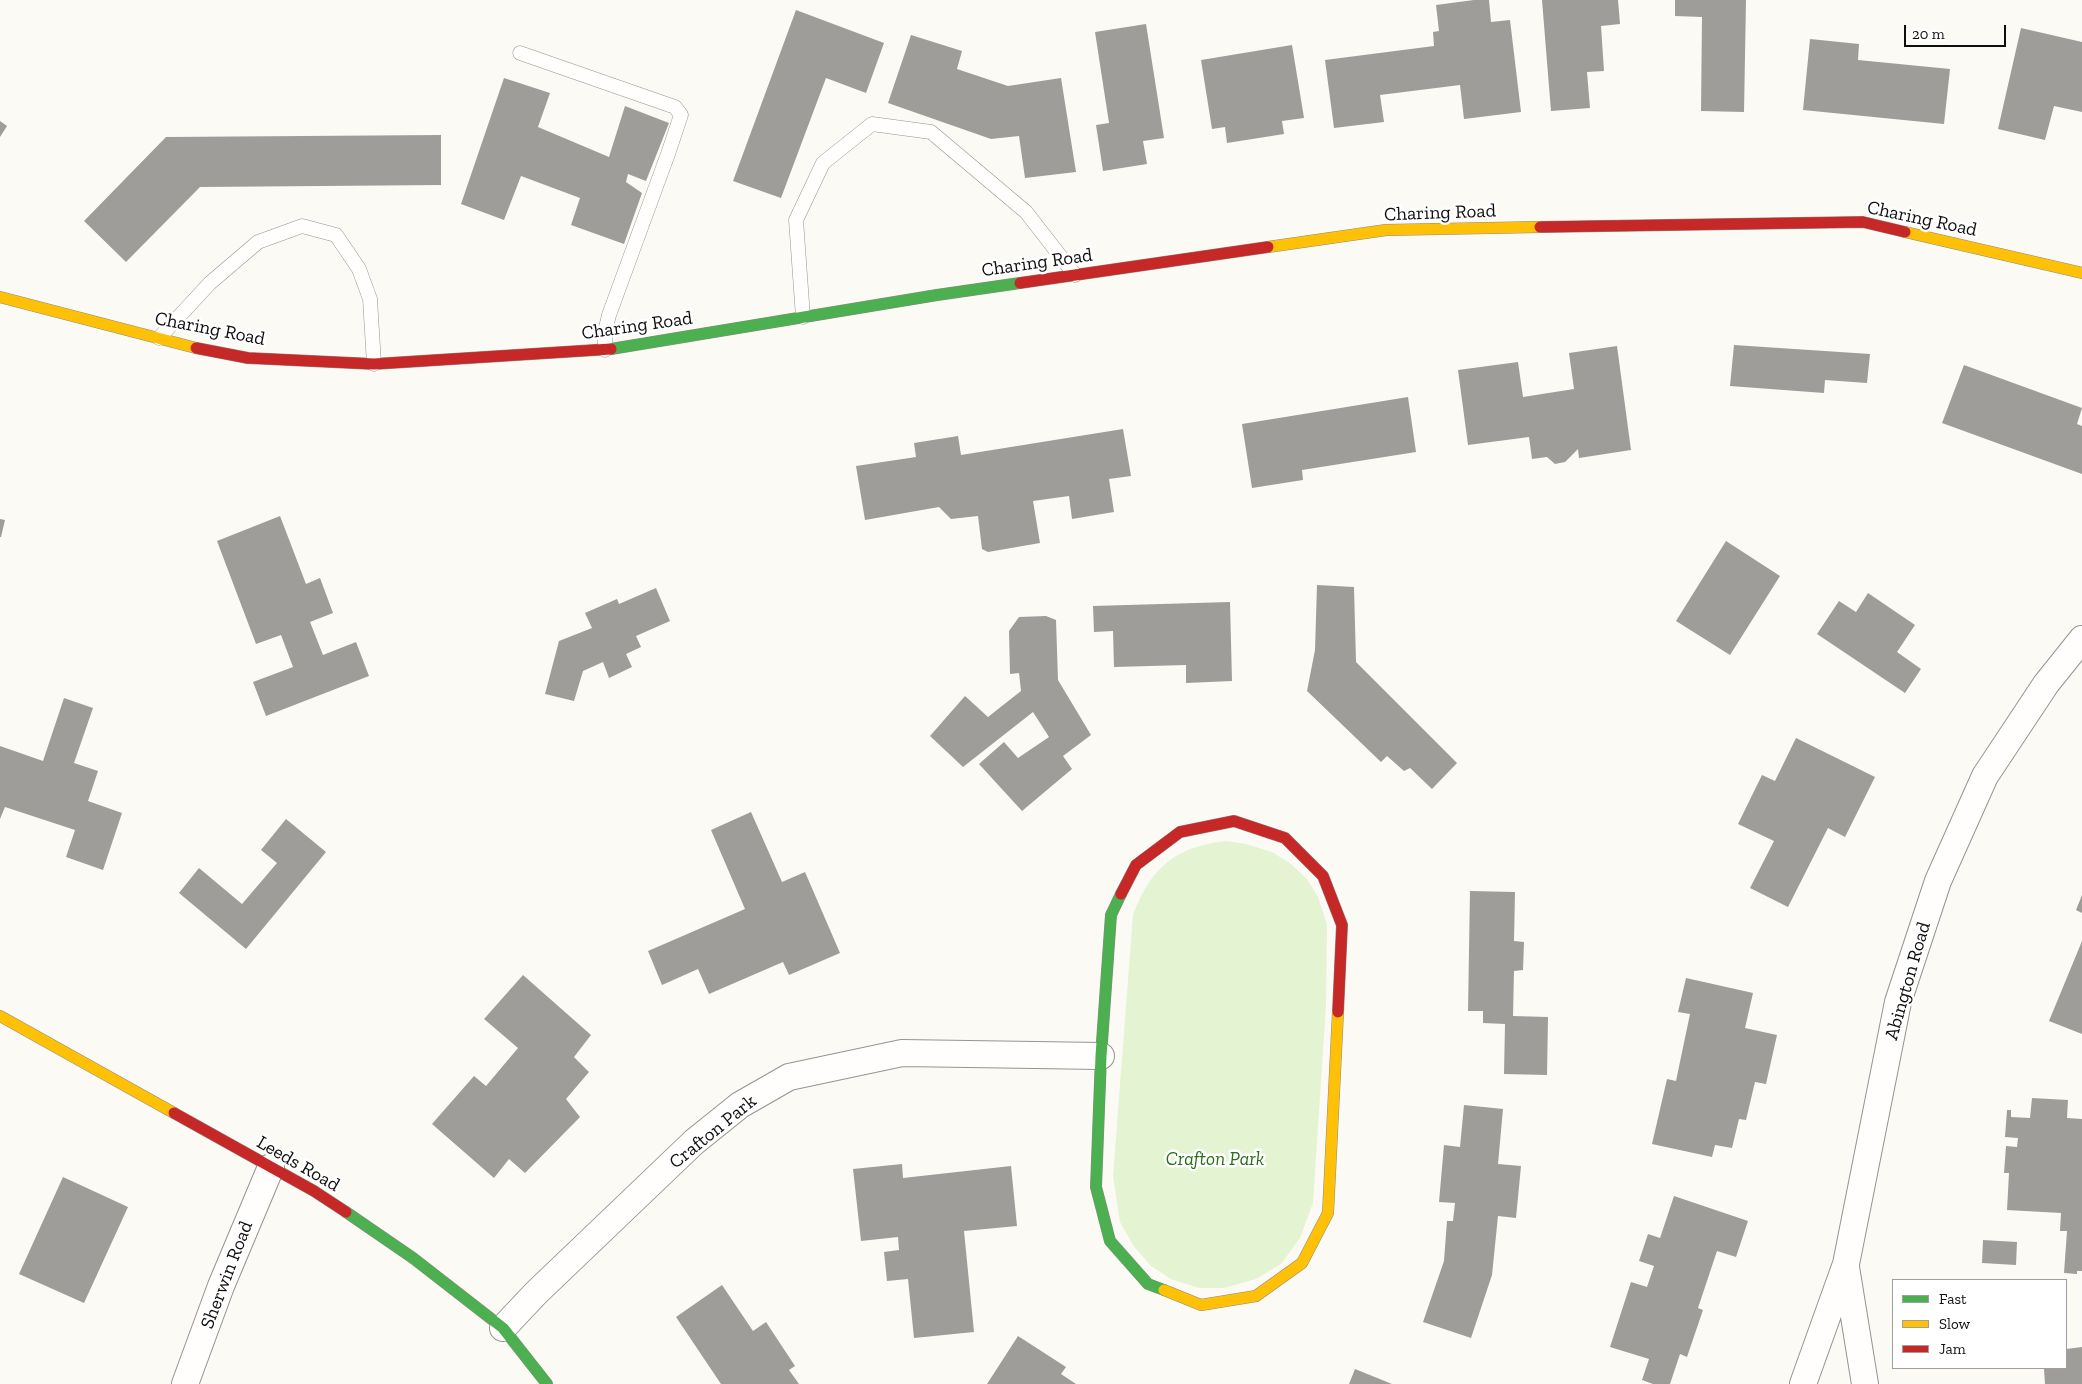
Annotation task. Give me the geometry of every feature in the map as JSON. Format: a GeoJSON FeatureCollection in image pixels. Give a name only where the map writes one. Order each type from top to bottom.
{"type":"FeatureCollection","features":[{"type":"Feature","properties":{"kind":"street","name":"Charing Road"},"geometry":{"type":"LineString","coordinates":[[0,297],[159,338],[248,358],[374,364],[605,350],[936,295],[1386,230],[1863,222],[2082,273]]}},
{"type":"Feature","properties":{"kind":"street","name":"Abington Road"},"geometry":{"type":"LineString","coordinates":[[1803,1384],[1846,1264],[1898,1002],[1938,881],[1985,776],[2046,684],[2082,639]]}},
{"type":"Feature","properties":{"kind":"street"},"geometry":{"type":"LineString","coordinates":[[1234,821],[1285,838],[1323,876],[1342,925],[1328,1213],[1302,1263],[1256,1296],[1201,1306],[1148,1284],[1110,1242],[1096,1187],[1101,1056],[1111,915],[1136,865],[1180,832],[1234,821]]}},
{"type":"Feature","properties":{"kind":"street","name":"Leeds Road"},"geometry":{"type":"LineString","coordinates":[[0,1016],[314,1191],[413,1258],[502,1328],[547,1384]]}},
{"type":"Feature","properties":{"kind":"street","name":"Crafton Park"},"geometry":{"type":"LineString","coordinates":[[502,1328],[694,1142],[740,1105],[789,1077],[902,1053],[1101,1056]]}},
{"type":"Feature","properties":{"kind":"street","name":"Sherwin Road"},"geometry":{"type":"LineString","coordinates":[[185,1384],[221,1286],[271,1167]]}},
{"type":"Feature","properties":{"kind":"street"},"geometry":{"type":"LineString","coordinates":[[1846,1264],[1865,1384]]}},
{"type":"Feature","properties":{"kind":"lane"},"geometry":{"type":"LineString","coordinates":[[520,53],[675,107],[680,115],[665,164],[610,315],[605,332],[605,350]]}},
{"type":"Feature","properties":{"kind":"lane"},"geometry":{"type":"LineString","coordinates":[[803,317],[796,220],[824,162],[872,124],[931,132],[1026,212],[1075,275]]}},
{"type":"Feature","properties":{"kind":"lane"},"geometry":{"type":"LineString","coordinates":[[159,338],[210,283],[258,242],[302,226],[336,235],[360,269],[370,299],[374,364]]}},
{"type":"Feature","properties":{"kind":"green space","name":"Crafton Park"},"geometry":{"type":"Polygon","coordinates":[[[1226,841],[1246,844],[1272,852],[1291,864],[1307,879],[1318,897],[1327,924],[1326,1005],[1313,1203],[1300,1238],[1281,1264],[1256,1279],[1224,1288],[1199,1288],[1171,1279],[1151,1266],[1133,1245],[1120,1222],[1113,1176],[1133,915],[1148,884],[1167,862],[1192,848],[1226,841]]]}},
{"type":"Feature","properties":{"kind":"building"},"geometry":{"type":"Polygon","coordinates":[[[1489,0],[1491,22],[1510,20],[1521,112],[1464,119],[1460,85],[1380,95],[1384,122],[1334,128],[1325,60],[1434,46],[1433,32],[1439,31],[1436,5],[1489,0]]]}},
{"type":"Feature","properties":{"kind":"building"},"geometry":{"type":"Polygon","coordinates":[[[1542,0],[1618,0],[1620,24],[1601,26],[1604,71],[1587,72],[1590,108],[1551,111],[1542,0]]]}},
{"type":"Feature","properties":{"kind":"building"},"geometry":{"type":"Polygon","coordinates":[[[1675,0],[1746,0],[1744,112],[1701,111],[1702,17],[1675,16],[1675,0]]]}},
{"type":"Feature","properties":{"kind":"building"},"geometry":{"type":"Polygon","coordinates":[[[796,10],[884,43],[866,93],[826,78],[781,198],[733,181],[796,10]]]}},
{"type":"Feature","properties":{"kind":"building"},"geometry":{"type":"Polygon","coordinates":[[[1146,24],[1164,138],[1143,141],[1147,164],[1103,171],[1096,125],[1109,123],[1095,32],[1146,24]]]}},
{"type":"Feature","properties":{"kind":"building"},"geometry":{"type":"Polygon","coordinates":[[[2021,28],[2082,42],[2082,112],[2054,106],[2045,140],[1998,129],[2021,28]]]}},
{"type":"Feature","properties":{"kind":"building"},"geometry":{"type":"Polygon","coordinates":[[[911,35],[962,51],[957,69],[1008,86],[1061,78],[1076,172],[1025,178],[1019,136],[991,139],[888,103],[911,35]]]}},
{"type":"Feature","properties":{"kind":"building"},"geometry":{"type":"Polygon","coordinates":[[[1810,39],[1859,44],[1858,60],[1950,69],[1944,124],[1803,110],[1810,39]]]}},
{"type":"Feature","properties":{"kind":"building"},"geometry":{"type":"Polygon","coordinates":[[[1292,45],[1304,118],[1282,121],[1284,134],[1227,143],[1225,127],[1212,129],[1201,60],[1292,45]]]}},
{"type":"Feature","properties":{"kind":"building"},"geometry":{"type":"Polygon","coordinates":[[[504,78],[550,93],[538,127],[609,157],[625,106],[669,123],[646,181],[628,174],[626,182],[642,193],[624,244],[571,225],[580,198],[521,176],[504,220],[461,204],[504,78]]]}},
{"type":"Feature","properties":{"kind":"building"},"geometry":{"type":"Polygon","coordinates":[[[0,121],[7,126],[0,137],[0,121]]]}},
{"type":"Feature","properties":{"kind":"building"},"geometry":{"type":"Polygon","coordinates":[[[441,135],[441,185],[200,187],[126,262],[84,221],[166,137],[441,135]]]}},
{"type":"Feature","properties":{"kind":"building"},"geometry":{"type":"Polygon","coordinates":[[[1734,345],[1870,354],[1867,383],[1825,380],[1824,393],[1730,386],[1734,345]]]}},
{"type":"Feature","properties":{"kind":"building"},"geometry":{"type":"Polygon","coordinates":[[[1617,346],[1631,450],[1579,458],[1578,449],[1565,462],[1555,464],[1547,457],[1532,459],[1529,437],[1468,445],[1458,370],[1518,362],[1523,397],[1574,389],[1569,353],[1617,346]]]}},
{"type":"Feature","properties":{"kind":"building"},"geometry":{"type":"Polygon","coordinates":[[[1964,365],[2082,408],[2077,424],[2082,426],[2082,474],[1942,423],[1964,365]]]}},
{"type":"Feature","properties":{"kind":"building"},"geometry":{"type":"Polygon","coordinates":[[[1408,397],[1416,452],[1302,470],[1303,480],[1252,488],[1242,424],[1408,397]]]}},
{"type":"Feature","properties":{"kind":"building"},"geometry":{"type":"Polygon","coordinates":[[[1123,429],[1131,476],[1109,479],[1114,512],[1072,519],[1069,496],[1033,501],[1040,543],[988,552],[982,549],[978,516],[951,519],[939,507],[865,520],[856,466],[916,457],[914,443],[958,436],[961,455],[1123,429]]]}},
{"type":"Feature","properties":{"kind":"building"},"geometry":{"type":"Polygon","coordinates":[[[280,516],[306,584],[320,578],[333,613],[310,622],[323,655],[356,642],[369,676],[266,716],[253,682],[293,667],[281,635],[256,644],[217,541],[280,516]]]}},
{"type":"Feature","properties":{"kind":"building"},"geometry":{"type":"Polygon","coordinates":[[[0,519],[5,520],[1,537],[0,537],[0,519]]]}},
{"type":"Feature","properties":{"kind":"building"},"geometry":{"type":"Polygon","coordinates":[[[1726,541],[1780,576],[1730,655],[1676,621],[1726,541]]]}},
{"type":"Feature","properties":{"kind":"building"},"geometry":{"type":"Polygon","coordinates":[[[1317,585],[1354,587],[1356,662],[1457,763],[1432,789],[1410,768],[1404,771],[1387,756],[1381,762],[1307,691],[1315,650],[1317,585]]]}},
{"type":"Feature","properties":{"kind":"building"},"geometry":{"type":"Polygon","coordinates":[[[656,588],[670,621],[636,636],[641,647],[626,654],[632,667],[609,678],[603,662],[583,671],[574,701],[545,694],[559,641],[592,628],[585,613],[617,599],[619,604],[656,588]]]}},
{"type":"Feature","properties":{"kind":"building"},"geometry":{"type":"Polygon","coordinates":[[[1868,593],[1915,625],[1897,652],[1921,669],[1905,693],[1817,634],[1839,601],[1856,612],[1868,593]]]}},
{"type":"Feature","properties":{"kind":"building"},"geometry":{"type":"Polygon","coordinates":[[[1230,602],[1232,681],[1186,683],[1186,665],[1114,667],[1113,631],[1094,632],[1093,606],[1230,602]]]}},
{"type":"Feature","properties":{"kind":"building"},"geometry":{"type":"Polygon","coordinates":[[[1046,616],[1056,620],[1058,680],[1091,735],[1063,756],[1072,769],[1022,811],[979,764],[1004,742],[1018,758],[1049,737],[1033,712],[963,767],[930,736],[965,696],[988,717],[1021,691],[1019,673],[1010,674],[1009,631],[1019,617],[1046,616]]]}},
{"type":"Feature","properties":{"kind":"building"},"geometry":{"type":"Polygon","coordinates":[[[64,698],[93,708],[74,763],[98,771],[88,801],[122,813],[103,870],[66,857],[75,830],[5,807],[0,819],[0,746],[43,761],[64,698]]]}},
{"type":"Feature","properties":{"kind":"building"},"geometry":{"type":"Polygon","coordinates":[[[1796,738],[1875,777],[1845,837],[1828,828],[1788,907],[1750,888],[1774,841],[1738,824],[1762,775],[1775,781],[1796,738]]]}},
{"type":"Feature","properties":{"kind":"building"},"geometry":{"type":"Polygon","coordinates":[[[751,812],[782,882],[805,872],[840,953],[789,975],[783,962],[709,994],[698,969],[662,985],[648,951],[745,909],[711,830],[751,812]]]}},
{"type":"Feature","properties":{"kind":"building"},"geometry":{"type":"Polygon","coordinates":[[[286,819],[326,852],[246,949],[179,893],[199,868],[242,904],[277,863],[261,850],[286,819]]]}},
{"type":"Feature","properties":{"kind":"building"},"geometry":{"type":"Polygon","coordinates":[[[1470,891],[1515,892],[1514,941],[1524,942],[1523,970],[1514,971],[1513,1016],[1548,1017],[1547,1075],[1504,1074],[1505,1024],[1483,1023],[1483,1011],[1468,1011],[1470,891]]]}},
{"type":"Feature","properties":{"kind":"building"},"geometry":{"type":"Polygon","coordinates":[[[2082,895],[2082,913],[2076,910],[2082,895]]]}},
{"type":"Feature","properties":{"kind":"building"},"geometry":{"type":"Polygon","coordinates":[[[2082,941],[2082,1034],[2049,1021],[2082,941]]]}},
{"type":"Feature","properties":{"kind":"building"},"geometry":{"type":"Polygon","coordinates":[[[523,975],[591,1035],[574,1057],[589,1072],[566,1099],[580,1117],[525,1173],[509,1159],[494,1178],[432,1124],[474,1076],[486,1086],[518,1048],[484,1019],[523,975]]]}},
{"type":"Feature","properties":{"kind":"building"},"geometry":{"type":"Polygon","coordinates":[[[1686,978],[1753,993],[1745,1028],[1777,1035],[1766,1084],[1755,1082],[1746,1120],[1739,1119],[1732,1148],[1715,1145],[1712,1157],[1652,1144],[1667,1079],[1676,1081],[1690,1014],[1678,1012],[1686,978]]]}},
{"type":"Feature","properties":{"kind":"building"},"geometry":{"type":"Polygon","coordinates":[[[2032,1098],[2068,1100],[2067,1118],[2082,1119],[2082,1271],[2077,1271],[2077,1274],[2064,1273],[2067,1231],[2060,1231],[2061,1213],[2007,1210],[2009,1173],[2004,1173],[2006,1146],[2017,1147],[2018,1138],[2005,1137],[2007,1110],[2011,1110],[2011,1117],[2030,1118],[2032,1098]]]}},
{"type":"Feature","properties":{"kind":"building"},"geometry":{"type":"Polygon","coordinates":[[[1464,1105],[1503,1109],[1498,1164],[1521,1166],[1516,1218],[1498,1216],[1492,1275],[1471,1338],[1423,1322],[1444,1261],[1447,1221],[1453,1221],[1455,1203],[1439,1202],[1444,1145],[1460,1147],[1464,1105]]]}},
{"type":"Feature","properties":{"kind":"building"},"geometry":{"type":"Polygon","coordinates":[[[902,1164],[903,1178],[1011,1166],[1017,1226],[964,1231],[974,1332],[914,1338],[908,1279],[887,1281],[884,1252],[899,1250],[898,1237],[861,1241],[853,1169],[902,1164]]]}},
{"type":"Feature","properties":{"kind":"building"},"geometry":{"type":"Polygon","coordinates":[[[63,1177],[128,1207],[84,1303],[19,1274],[63,1177]]]}},
{"type":"Feature","properties":{"kind":"building"},"geometry":{"type":"Polygon","coordinates":[[[1674,1196],[1748,1221],[1736,1257],[1717,1251],[1698,1308],[1703,1310],[1687,1357],[1680,1354],[1670,1384],[1653,1384],[1642,1380],[1649,1359],[1610,1347],[1631,1282],[1647,1287],[1654,1266],[1639,1261],[1648,1234],[1660,1238],[1674,1196]]]}},
{"type":"Feature","properties":{"kind":"building"},"geometry":{"type":"Polygon","coordinates":[[[1983,1240],[2017,1242],[2016,1265],[1982,1263],[1983,1240]]]}},
{"type":"Feature","properties":{"kind":"building"},"geometry":{"type":"Polygon","coordinates":[[[722,1285],[753,1331],[766,1322],[795,1366],[789,1370],[799,1384],[721,1384],[676,1317],[722,1285]]]}},
{"type":"Feature","properties":{"kind":"building"},"geometry":{"type":"Polygon","coordinates":[[[1018,1336],[1066,1367],[1061,1374],[1076,1384],[987,1384],[1018,1336]]]}},
{"type":"Feature","properties":{"kind":"building"},"geometry":{"type":"Polygon","coordinates":[[[2082,1347],[2082,1384],[2045,1384],[2044,1369],[2067,1369],[2067,1349],[2082,1347]]]}},
{"type":"Feature","properties":{"kind":"building"},"geometry":{"type":"Polygon","coordinates":[[[1355,1369],[1392,1384],[1349,1384],[1355,1369]]]}},
{"type":"Feature","properties":{"kind":"traffic: fast"},"geometry":{"type":"LineString","coordinates":[[611,349],[1020,283]]}},
{"type":"Feature","properties":{"kind":"traffic: fast"},"geometry":{"type":"LineString","coordinates":[[1121,894],[1111,915],[1101,1056],[1096,1187],[1110,1241],[1148,1284],[1164,1290]]}},
{"type":"Feature","properties":{"kind":"traffic: fast"},"geometry":{"type":"LineString","coordinates":[[346,1212],[413,1258],[503,1328],[547,1384]]}},
{"type":"Feature","properties":{"kind":"traffic: slow"},"geometry":{"type":"LineString","coordinates":[[1268,247],[1386,230],[1540,227]]}},
{"type":"Feature","properties":{"kind":"traffic: slow"},"geometry":{"type":"LineString","coordinates":[[1905,232],[2082,273]]}},
{"type":"Feature","properties":{"kind":"traffic: slow"},"geometry":{"type":"LineString","coordinates":[[0,297],[196,348]]}},
{"type":"Feature","properties":{"kind":"traffic: slow"},"geometry":{"type":"LineString","coordinates":[[1164,1290],[1201,1305],[1256,1296],[1302,1263],[1328,1213],[1338,1012]]}},
{"type":"Feature","properties":{"kind":"traffic: slow"},"geometry":{"type":"LineString","coordinates":[[0,1016],[174,1113]]}},
{"type":"Feature","properties":{"kind":"traffic: jam"},"geometry":{"type":"LineString","coordinates":[[1540,227],[1863,222],[1905,232]]}},
{"type":"Feature","properties":{"kind":"traffic: jam"},"geometry":{"type":"LineString","coordinates":[[1020,283],[1268,247]]}},
{"type":"Feature","properties":{"kind":"traffic: jam"},"geometry":{"type":"LineString","coordinates":[[196,348],[248,358],[374,364],[611,349]]}},
{"type":"Feature","properties":{"kind":"traffic: jam"},"geometry":{"type":"LineString","coordinates":[[1234,821],[1285,838],[1323,876],[1342,925],[1338,1012]]}},
{"type":"Feature","properties":{"kind":"traffic: jam"},"geometry":{"type":"LineString","coordinates":[[1121,894],[1136,865],[1180,832],[1234,821]]}},
{"type":"Feature","properties":{"kind":"traffic: jam"},"geometry":{"type":"LineString","coordinates":[[174,1113],[314,1191],[346,1212]]}}]}
